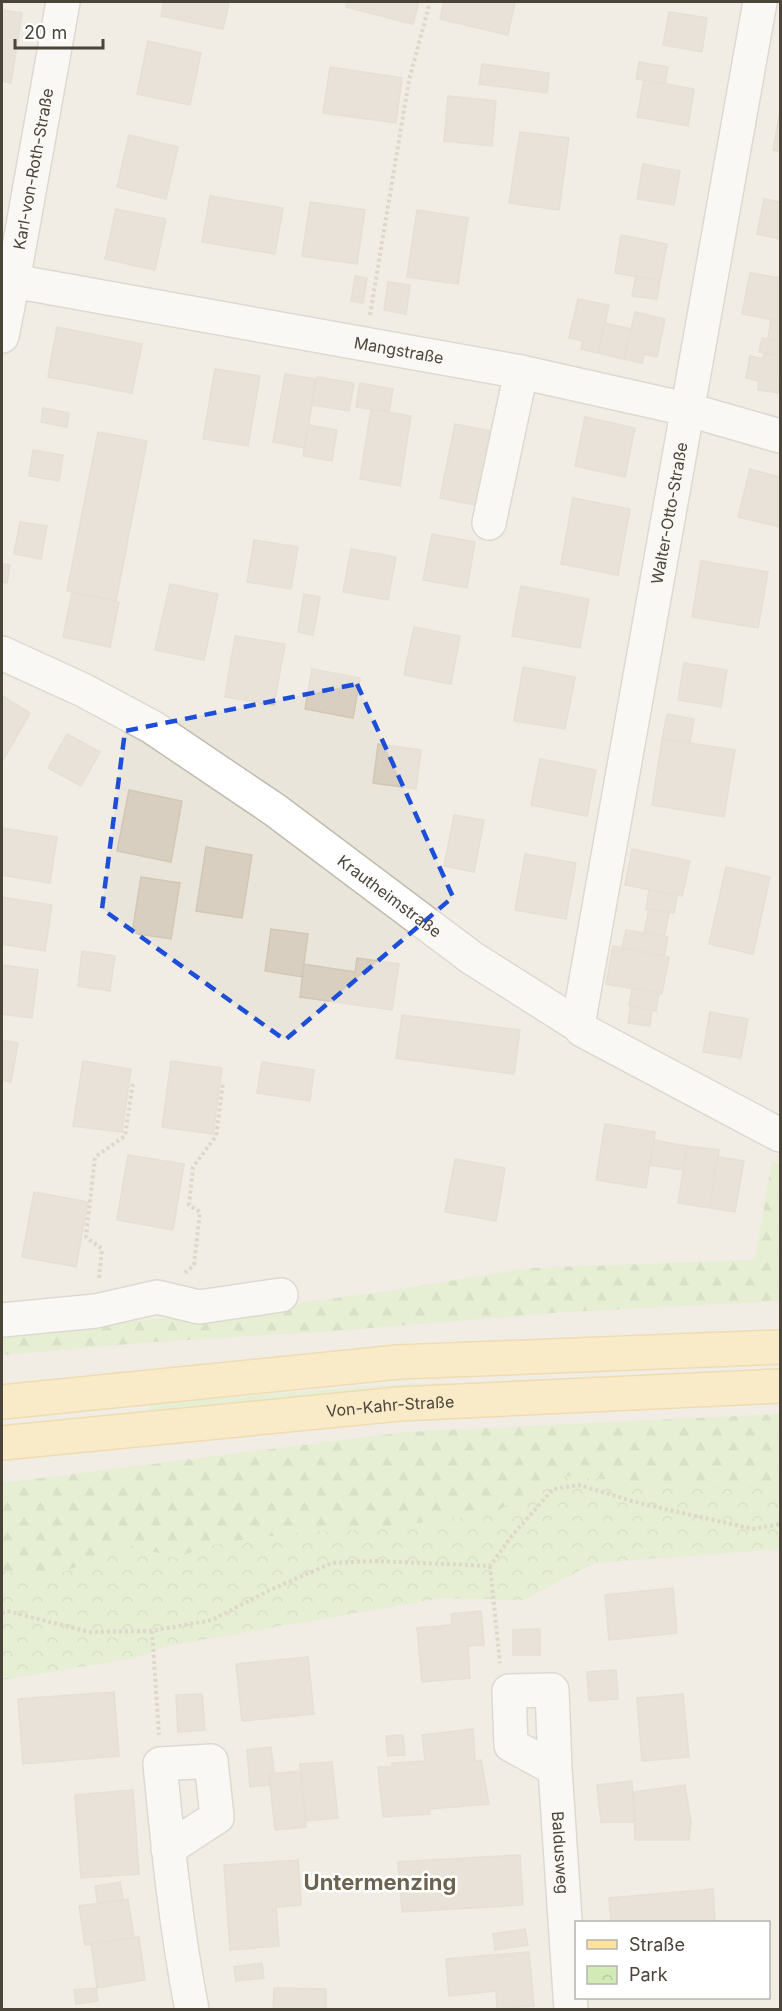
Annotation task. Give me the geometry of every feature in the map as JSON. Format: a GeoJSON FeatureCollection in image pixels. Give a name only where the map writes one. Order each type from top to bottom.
{"type":"FeatureCollection","features":[{"type":"Feature","properties":{"kind":"main road"},"geometry":{"type":"LineString","coordinates":[[2,1402],[399,1362],[780,1347]]}},
{"type":"Feature","properties":{"kind":"main road","name":"Von-Kahr-Straße"},"geometry":{"type":"LineString","coordinates":[[2,1443],[399,1404],[780,1386]]}},
{"type":"Feature","properties":{"kind":"street","name":"Karl-von-Roth-Straße"},"geometry":{"type":"LineString","coordinates":[[2,336],[63,2]]}},
{"type":"Feature","properties":{"kind":"street","name":"Walter-Otto-Straße"},"geometry":{"type":"LineString","coordinates":[[578,1025],[760,2]]}},
{"type":"Feature","properties":{"kind":"street","name":"Mangstraße"},"geometry":{"type":"LineString","coordinates":[[13,281],[521,372],[686,409],[780,436]]}},
{"type":"Feature","properties":{"kind":"street"},"geometry":{"type":"LineString","coordinates":[[489,523],[521,372]]}},
{"type":"Feature","properties":{"kind":"street","name":"Krautheimstraße"},"geometry":{"type":"LineString","coordinates":[[2,653],[83,690],[152,728],[275,810],[472,958],[578,1025],[582,1030],[780,1135]]}},
{"type":"Feature","properties":{"kind":"street"},"geometry":{"type":"LineString","coordinates":[[2,1320],[96,1311],[157,1297],[199,1307],[281,1295]]}},
{"type":"Feature","properties":{"kind":"street"},"geometry":{"type":"LineString","coordinates":[[508,1690],[511,1745],[555,1769]]}},
{"type":"Feature","properties":{"kind":"street","name":"Baldusweg"},"geometry":{"type":"LineString","coordinates":[[508,1690],[552,1690],[571,2010]]}},
{"type":"Feature","properties":{"kind":"street"},"geometry":{"type":"LineString","coordinates":[[168,1849],[217,1817],[211,1761],[160,1764],[168,1849],[174,1907],[192,2010]]}},
{"type":"Feature","properties":{"kind":"path"},"geometry":{"type":"LineString","coordinates":[[365,345],[409,80],[430,2]]}},
{"type":"Feature","properties":{"kind":"path"},"geometry":{"type":"LineString","coordinates":[[96,1311],[102,1249],[86,1237],[95,1157],[125,1136],[133,1082]]}},
{"type":"Feature","properties":{"kind":"path"},"geometry":{"type":"LineString","coordinates":[[157,1297],[194,1264],[200,1212],[189,1205],[194,1167],[216,1136],[223,1083]]}},
{"type":"Feature","properties":{"kind":"path"},"geometry":{"type":"LineString","coordinates":[[508,1690],[502,1680],[490,1566],[511,1537],[553,1489],[579,1485],[639,1503],[753,1529],[780,1524]]}},
{"type":"Feature","properties":{"kind":"path"},"geometry":{"type":"LineString","coordinates":[[2,1613],[7,1611],[89,1632],[152,1631],[212,1620],[270,1590],[332,1563],[375,1561],[490,1566]]}},
{"type":"Feature","properties":{"kind":"path"},"geometry":{"type":"LineString","coordinates":[[152,1631],[160,1764]]}},
{"type":"Feature","properties":{"kind":"highlighted area"},"geometry":{"type":"Polygon","coordinates":[[[357,684],[453,897],[285,1040],[102,909],[125,731],[357,684]]]}},
{"type":"Feature","properties":{"kind":"shaded area"},"geometry":{"type":"Polygon","coordinates":[[[2,2],[780,2],[780,2009],[2,2010],[2,2]]]}},
{"type":"Feature","properties":{"kind":"green space"},"geometry":{"type":"Polygon","coordinates":[[[772,1161],[780,1165],[780,1301],[566,1312],[2,1355],[2,1334],[201,1315],[383,1292],[529,1268],[755,1260],[772,1161]]]}},
{"type":"Feature","properties":{"kind":"green space"},"geometry":{"type":"Polygon","coordinates":[[[780,1371],[151,1416],[150,1404],[373,1386],[780,1371]]]}},
{"type":"Feature","properties":{"kind":"green space"},"geometry":{"type":"Polygon","coordinates":[[[780,1414],[780,1487],[725,1489],[566,1476],[493,1513],[368,1530],[308,1531],[216,1544],[175,1558],[129,1545],[39,1582],[2,1569],[2,1483],[406,1432],[780,1414]]]}},
{"type":"Feature","properties":{"kind":"green space"},"geometry":{"type":"Polygon","coordinates":[[[565,1476],[725,1489],[780,1487],[780,1549],[594,1563],[523,1600],[442,1598],[167,1646],[134,1658],[2,1680],[2,1569],[39,1582],[129,1545],[176,1558],[216,1544],[308,1531],[368,1530],[493,1513],[565,1476]]]}},
{"type":"Feature","properties":{"kind":"building"},"geometry":{"type":"Polygon","coordinates":[[[164,2],[229,2],[223,29],[161,16],[164,2]]]}},
{"type":"Feature","properties":{"kind":"building"},"geometry":{"type":"Polygon","coordinates":[[[347,2],[419,2],[413,24],[346,7],[347,2]]]}},
{"type":"Feature","properties":{"kind":"building"},"geometry":{"type":"Polygon","coordinates":[[[444,2],[515,2],[508,35],[440,19],[444,2]]]}},
{"type":"Feature","properties":{"kind":"building"},"geometry":{"type":"Polygon","coordinates":[[[2,10],[22,13],[11,83],[2,81],[2,10]]]}},
{"type":"Feature","properties":{"kind":"building"},"geometry":{"type":"Polygon","coordinates":[[[669,12],[707,18],[702,52],[663,45],[669,12]]]}},
{"type":"Feature","properties":{"kind":"building"},"geometry":{"type":"Polygon","coordinates":[[[148,41],[201,53],[190,105],[137,94],[148,41]]]}},
{"type":"Feature","properties":{"kind":"building"},"geometry":{"type":"Polygon","coordinates":[[[639,62],[668,67],[665,84],[636,79],[639,62]]]}},
{"type":"Feature","properties":{"kind":"building"},"geometry":{"type":"Polygon","coordinates":[[[482,64],[549,73],[547,93],[479,84],[482,64]]]}},
{"type":"Feature","properties":{"kind":"building"},"geometry":{"type":"Polygon","coordinates":[[[330,67],[402,78],[396,123],[323,113],[330,67]]]}},
{"type":"Feature","properties":{"kind":"building"},"geometry":{"type":"Polygon","coordinates":[[[644,80],[694,89],[688,126],[637,117],[644,80]]]}},
{"type":"Feature","properties":{"kind":"building"},"geometry":{"type":"Polygon","coordinates":[[[448,96],[496,101],[492,146],[444,141],[448,96]]]}},
{"type":"Feature","properties":{"kind":"building"},"geometry":{"type":"Polygon","coordinates":[[[780,117],[780,152],[773,150],[780,117]]]}},
{"type":"Feature","properties":{"kind":"building"},"geometry":{"type":"Polygon","coordinates":[[[520,132],[569,138],[559,210],[509,203],[520,132]]]}},
{"type":"Feature","properties":{"kind":"building"},"geometry":{"type":"Polygon","coordinates":[[[129,135],[178,147],[166,199],[117,187],[129,135]]]}},
{"type":"Feature","properties":{"kind":"building"},"geometry":{"type":"Polygon","coordinates":[[[643,164],[680,171],[674,205],[637,199],[643,164]]]}},
{"type":"Feature","properties":{"kind":"building"},"geometry":{"type":"Polygon","coordinates":[[[210,196],[283,208],[275,254],[202,242],[210,196]]]}},
{"type":"Feature","properties":{"kind":"building"},"geometry":{"type":"Polygon","coordinates":[[[764,199],[780,202],[780,239],[757,234],[764,199]]]}},
{"type":"Feature","properties":{"kind":"building"},"geometry":{"type":"Polygon","coordinates":[[[310,202],[365,210],[357,264],[302,256],[310,202]]]}},
{"type":"Feature","properties":{"kind":"building"},"geometry":{"type":"Polygon","coordinates":[[[116,209],[166,219],[155,270],[105,259],[116,209]]]}},
{"type":"Feature","properties":{"kind":"building"},"geometry":{"type":"Polygon","coordinates":[[[417,210],[468,218],[458,284],[407,277],[417,210]]]}},
{"type":"Feature","properties":{"kind":"building"},"geometry":{"type":"Polygon","coordinates":[[[621,235],[667,244],[660,281],[615,273],[621,235]]]}},
{"type":"Feature","properties":{"kind":"building"},"geometry":{"type":"Polygon","coordinates":[[[750,273],[780,278],[780,321],[742,314],[750,273]]]}},
{"type":"Feature","properties":{"kind":"building"},"geometry":{"type":"Polygon","coordinates":[[[355,276],[367,278],[363,303],[351,301],[355,276]]]}},
{"type":"Feature","properties":{"kind":"building"},"geometry":{"type":"Polygon","coordinates":[[[636,276],[660,281],[657,299],[632,296],[636,276]]]}},
{"type":"Feature","properties":{"kind":"building"},"geometry":{"type":"Polygon","coordinates":[[[388,282],[410,285],[406,314],[384,310],[388,282]]]}},
{"type":"Feature","properties":{"kind":"building"},"geometry":{"type":"Polygon","coordinates":[[[578,299],[609,305],[598,353],[581,349],[583,341],[569,338],[578,299]]]}},
{"type":"Feature","properties":{"kind":"building"},"geometry":{"type":"Polygon","coordinates":[[[635,312],[665,319],[657,357],[644,354],[642,363],[624,359],[635,312]]]}},
{"type":"Feature","properties":{"kind":"building"},"geometry":{"type":"Polygon","coordinates":[[[771,319],[780,321],[780,341],[768,339],[771,319]]]}},
{"type":"Feature","properties":{"kind":"building"},"geometry":{"type":"Polygon","coordinates":[[[605,323],[631,329],[624,359],[598,353],[605,323]]]}},
{"type":"Feature","properties":{"kind":"building"},"geometry":{"type":"Polygon","coordinates":[[[57,327],[142,344],[132,393],[48,377],[57,327]]]}},
{"type":"Feature","properties":{"kind":"building"},"geometry":{"type":"Polygon","coordinates":[[[762,338],[780,341],[780,356],[759,352],[762,338]]]}},
{"type":"Feature","properties":{"kind":"building"},"geometry":{"type":"Polygon","coordinates":[[[765,353],[780,356],[779,393],[758,390],[759,381],[746,378],[750,356],[763,359],[765,353]]]}},
{"type":"Feature","properties":{"kind":"building"},"geometry":{"type":"Polygon","coordinates":[[[215,369],[260,376],[248,446],[203,439],[215,369]]]}},
{"type":"Feature","properties":{"kind":"building"},"geometry":{"type":"Polygon","coordinates":[[[285,374],[316,379],[305,448],[273,442],[285,374]]]}},
{"type":"Feature","properties":{"kind":"building"},"geometry":{"type":"Polygon","coordinates":[[[317,377],[354,383],[349,411],[312,405],[317,377]]]}},
{"type":"Feature","properties":{"kind":"building"},"geometry":{"type":"Polygon","coordinates":[[[360,383],[393,389],[389,412],[356,407],[360,383]]]}},
{"type":"Feature","properties":{"kind":"building"},"geometry":{"type":"Polygon","coordinates":[[[43,408],[69,413],[67,427],[41,422],[43,408]]]}},
{"type":"Feature","properties":{"kind":"building"},"geometry":{"type":"Polygon","coordinates":[[[371,409],[411,416],[400,486],[360,479],[371,409]]]}},
{"type":"Feature","properties":{"kind":"building"},"geometry":{"type":"Polygon","coordinates":[[[585,417],[635,428],[625,477],[575,466],[585,417]]]}},
{"type":"Feature","properties":{"kind":"building"},"geometry":{"type":"Polygon","coordinates":[[[455,424],[501,433],[486,507],[440,498],[455,424]]]}},
{"type":"Feature","properties":{"kind":"building"},"geometry":{"type":"Polygon","coordinates":[[[308,425],[337,430],[332,461],[303,456],[308,425]]]}},
{"type":"Feature","properties":{"kind":"building"},"geometry":{"type":"Polygon","coordinates":[[[98,432],[147,441],[116,601],[67,591],[98,432]]]}},
{"type":"Feature","properties":{"kind":"building"},"geometry":{"type":"Polygon","coordinates":[[[33,450],[63,455],[59,481],[29,476],[33,450]]]}},
{"type":"Feature","properties":{"kind":"building"},"geometry":{"type":"Polygon","coordinates":[[[750,469],[780,477],[780,527],[738,517],[750,469]]]}},
{"type":"Feature","properties":{"kind":"building"},"geometry":{"type":"Polygon","coordinates":[[[573,498],[630,509],[618,575],[561,564],[573,498]]]}},
{"type":"Feature","properties":{"kind":"building"},"geometry":{"type":"Polygon","coordinates":[[[20,522],[47,526],[41,559],[14,554],[20,522]]]}},
{"type":"Feature","properties":{"kind":"building"},"geometry":{"type":"Polygon","coordinates":[[[432,534],[475,542],[467,588],[423,580],[432,534]]]}},
{"type":"Feature","properties":{"kind":"building"},"geometry":{"type":"Polygon","coordinates":[[[254,540],[298,547],[291,589],[247,582],[254,540]]]}},
{"type":"Feature","properties":{"kind":"building"},"geometry":{"type":"Polygon","coordinates":[[[351,549],[396,557],[388,600],[343,592],[351,549]]]}},
{"type":"Feature","properties":{"kind":"building"},"geometry":{"type":"Polygon","coordinates":[[[701,561],[768,572],[758,628],[692,617],[701,561]]]}},
{"type":"Feature","properties":{"kind":"building"},"geometry":{"type":"Polygon","coordinates":[[[2,564],[10,565],[7,583],[2,582],[2,564]]]}},
{"type":"Feature","properties":{"kind":"building"},"geometry":{"type":"Polygon","coordinates":[[[170,584],[218,594],[204,660],[155,650],[170,584]]]}},
{"type":"Feature","properties":{"kind":"building"},"geometry":{"type":"Polygon","coordinates":[[[521,586],[589,599],[580,648],[512,636],[521,586]]]}},
{"type":"Feature","properties":{"kind":"building"},"geometry":{"type":"Polygon","coordinates":[[[72,593],[119,602],[110,647],[63,637],[72,593]]]}},
{"type":"Feature","properties":{"kind":"building"},"geometry":{"type":"Polygon","coordinates":[[[304,594],[320,597],[313,635],[298,632],[304,594]]]}},
{"type":"Feature","properties":{"kind":"building"},"geometry":{"type":"Polygon","coordinates":[[[414,627],[460,636],[451,684],[404,675],[414,627]]]}},
{"type":"Feature","properties":{"kind":"building"},"geometry":{"type":"Polygon","coordinates":[[[235,636],[285,644],[274,705],[225,697],[235,636]]]}},
{"type":"Feature","properties":{"kind":"building"},"geometry":{"type":"Polygon","coordinates":[[[684,663],[727,670],[721,707],[678,700],[684,663]]]}},
{"type":"Feature","properties":{"kind":"building"},"geometry":{"type":"Polygon","coordinates":[[[523,667],[575,677],[565,729],[514,721],[523,667]]]}},
{"type":"Feature","properties":{"kind":"building"},"geometry":{"type":"Polygon","coordinates":[[[312,669],[360,678],[353,718],[305,709],[312,669]]]}},
{"type":"Feature","properties":{"kind":"building"},"geometry":{"type":"Polygon","coordinates":[[[2,696],[30,713],[2,762],[2,696]]]}},
{"type":"Feature","properties":{"kind":"building"},"geometry":{"type":"Polygon","coordinates":[[[667,714],[694,719],[690,743],[662,739],[667,714]]]}},
{"type":"Feature","properties":{"kind":"building"},"geometry":{"type":"Polygon","coordinates":[[[67,734],[100,752],[81,786],[48,768],[67,734]]]}},
{"type":"Feature","properties":{"kind":"building"},"geometry":{"type":"Polygon","coordinates":[[[662,739],[735,750],[724,817],[652,805],[662,739]]]}},
{"type":"Feature","properties":{"kind":"building"},"geometry":{"type":"Polygon","coordinates":[[[378,744],[421,750],[416,789],[373,783],[378,744]]]}},
{"type":"Feature","properties":{"kind":"building"},"geometry":{"type":"Polygon","coordinates":[[[540,759],[596,770],[587,816],[531,805],[540,759]]]}},
{"type":"Feature","properties":{"kind":"building"},"geometry":{"type":"Polygon","coordinates":[[[129,790],[182,801],[171,862],[117,851],[129,790]]]}},
{"type":"Feature","properties":{"kind":"building"},"geometry":{"type":"Polygon","coordinates":[[[454,815],[484,820],[474,872],[444,866],[454,815]]]}},
{"type":"Feature","properties":{"kind":"building"},"geometry":{"type":"Polygon","coordinates":[[[2,828],[57,837],[50,883],[2,875],[2,828]]]}},
{"type":"Feature","properties":{"kind":"building"},"geometry":{"type":"Polygon","coordinates":[[[206,847],[252,855],[242,918],[196,911],[206,847]]]}},
{"type":"Feature","properties":{"kind":"building"},"geometry":{"type":"Polygon","coordinates":[[[632,849],[690,861],[682,896],[625,885],[632,849]]]}},
{"type":"Feature","properties":{"kind":"building"},"geometry":{"type":"Polygon","coordinates":[[[525,854],[576,863],[566,919],[515,910],[525,854]]]}},
{"type":"Feature","properties":{"kind":"building"},"geometry":{"type":"Polygon","coordinates":[[[726,867],[770,877],[753,954],[709,944],[726,867]]]}},
{"type":"Feature","properties":{"kind":"building"},"geometry":{"type":"Polygon","coordinates":[[[141,877],[180,883],[171,939],[132,933],[141,877]]]}},
{"type":"Feature","properties":{"kind":"building"},"geometry":{"type":"Polygon","coordinates":[[[649,890],[677,895],[674,913],[646,909],[649,890]]]}},
{"type":"Feature","properties":{"kind":"building"},"geometry":{"type":"Polygon","coordinates":[[[2,897],[52,905],[45,951],[2,944],[2,897]]]}},
{"type":"Feature","properties":{"kind":"building"},"geometry":{"type":"Polygon","coordinates":[[[649,909],[669,913],[664,937],[644,933],[649,909]]]}},
{"type":"Feature","properties":{"kind":"building"},"geometry":{"type":"Polygon","coordinates":[[[271,929],[308,934],[302,977],[265,971],[271,929]]]}},
{"type":"Feature","properties":{"kind":"building"},"geometry":{"type":"Polygon","coordinates":[[[626,930],[668,937],[664,956],[622,948],[626,930]]]}},
{"type":"Feature","properties":{"kind":"building"},"geometry":{"type":"Polygon","coordinates":[[[613,946],[669,957],[662,994],[606,984],[613,946]]]}},
{"type":"Feature","properties":{"kind":"building"},"geometry":{"type":"Polygon","coordinates":[[[82,951],[115,956],[110,991],[78,986],[82,951]]]}},
{"type":"Feature","properties":{"kind":"building"},"geometry":{"type":"Polygon","coordinates":[[[357,958],[399,964],[392,1010],[300,997],[304,964],[355,972],[357,958]]]}},
{"type":"Feature","properties":{"kind":"building"},"geometry":{"type":"Polygon","coordinates":[[[2,965],[38,970],[32,1018],[2,1014],[2,965]]]}},
{"type":"Feature","properties":{"kind":"building"},"geometry":{"type":"Polygon","coordinates":[[[632,988],[659,993],[656,1011],[629,1006],[632,988]]]}},
{"type":"Feature","properties":{"kind":"building"},"geometry":{"type":"Polygon","coordinates":[[[631,1006],[652,1010],[650,1026],[628,1023],[631,1006]]]}},
{"type":"Feature","properties":{"kind":"building"},"geometry":{"type":"Polygon","coordinates":[[[710,1012],[748,1019],[741,1058],[703,1052],[710,1012]]]}},
{"type":"Feature","properties":{"kind":"building"},"geometry":{"type":"Polygon","coordinates":[[[402,1015],[520,1030],[514,1074],[396,1058],[402,1015]]]}},
{"type":"Feature","properties":{"kind":"building"},"geometry":{"type":"Polygon","coordinates":[[[2,1040],[18,1043],[11,1082],[2,1080],[2,1040]]]}},
{"type":"Feature","properties":{"kind":"building"},"geometry":{"type":"Polygon","coordinates":[[[83,1061],[131,1069],[122,1132],[73,1126],[83,1061]]]}},
{"type":"Feature","properties":{"kind":"building"},"geometry":{"type":"Polygon","coordinates":[[[171,1061],[222,1068],[213,1134],[162,1127],[171,1061]]]}},
{"type":"Feature","properties":{"kind":"building"},"geometry":{"type":"Polygon","coordinates":[[[262,1062],[314,1070],[310,1101],[257,1093],[262,1062]]]}},
{"type":"Feature","properties":{"kind":"building"},"geometry":{"type":"Polygon","coordinates":[[[605,1124],[655,1132],[646,1188],[596,1180],[605,1124]]]}},
{"type":"Feature","properties":{"kind":"building"},"geometry":{"type":"Polygon","coordinates":[[[654,1140],[687,1146],[683,1170],[650,1165],[654,1140]]]}},
{"type":"Feature","properties":{"kind":"building"},"geometry":{"type":"Polygon","coordinates":[[[687,1146],[719,1150],[710,1208],[678,1203],[687,1146]]]}},
{"type":"Feature","properties":{"kind":"building"},"geometry":{"type":"Polygon","coordinates":[[[128,1155],[184,1164],[173,1230],[117,1220],[128,1155]]]}},
{"type":"Feature","properties":{"kind":"building"},"geometry":{"type":"Polygon","coordinates":[[[717,1157],[744,1161],[735,1212],[710,1208],[717,1157]]]}},
{"type":"Feature","properties":{"kind":"building"},"geometry":{"type":"Polygon","coordinates":[[[455,1159],[505,1168],[496,1221],[445,1212],[455,1159]]]}},
{"type":"Feature","properties":{"kind":"building"},"geometry":{"type":"Polygon","coordinates":[[[34,1192],[88,1202],[76,1267],[22,1257],[34,1192]]]}},
{"type":"Feature","properties":{"kind":"building"},"geometry":{"type":"Polygon","coordinates":[[[673,1588],[677,1633],[609,1640],[605,1595],[673,1588]]]}},
{"type":"Feature","properties":{"kind":"building"},"geometry":{"type":"Polygon","coordinates":[[[481,1611],[484,1645],[468,1646],[470,1678],[422,1682],[417,1628],[452,1625],[451,1614],[481,1611]]]}},
{"type":"Feature","properties":{"kind":"building"},"geometry":{"type":"Polygon","coordinates":[[[540,1629],[540,1655],[513,1655],[513,1630],[540,1629]]]}},
{"type":"Feature","properties":{"kind":"building"},"geometry":{"type":"Polygon","coordinates":[[[308,1657],[314,1714],[242,1721],[236,1664],[308,1657]]]}},
{"type":"Feature","properties":{"kind":"building"},"geometry":{"type":"Polygon","coordinates":[[[616,1670],[618,1699],[589,1701],[587,1672],[616,1670]]]}},
{"type":"Feature","properties":{"kind":"building"},"geometry":{"type":"Polygon","coordinates":[[[114,1692],[119,1756],[23,1764],[18,1699],[114,1692]]]}},
{"type":"Feature","properties":{"kind":"building"},"geometry":{"type":"Polygon","coordinates":[[[202,1694],[205,1730],[178,1732],[176,1695],[202,1694]]]}},
{"type":"Feature","properties":{"kind":"building"},"geometry":{"type":"Polygon","coordinates":[[[683,1694],[689,1757],[642,1761],[637,1698],[683,1694]]]}},
{"type":"Feature","properties":{"kind":"building"},"geometry":{"type":"Polygon","coordinates":[[[473,1729],[475,1761],[481,1760],[489,1804],[429,1809],[430,1814],[383,1817],[378,1767],[392,1767],[392,1763],[425,1761],[422,1735],[473,1729]]]}},
{"type":"Feature","properties":{"kind":"building"},"geometry":{"type":"Polygon","coordinates":[[[403,1735],[405,1755],[388,1756],[386,1736],[403,1735]]]}},
{"type":"Feature","properties":{"kind":"building"},"geometry":{"type":"Polygon","coordinates":[[[271,1747],[274,1773],[269,1774],[270,1785],[250,1787],[247,1750],[271,1747]]]}},
{"type":"Feature","properties":{"kind":"building"},"geometry":{"type":"Polygon","coordinates":[[[332,1762],[338,1818],[305,1821],[300,1764],[332,1762]]]}},
{"type":"Feature","properties":{"kind":"building"},"geometry":{"type":"Polygon","coordinates":[[[301,1771],[306,1827],[275,1830],[269,1774],[301,1771]]]}},
{"type":"Feature","properties":{"kind":"building"},"geometry":{"type":"Polygon","coordinates":[[[632,1781],[634,1822],[601,1822],[597,1785],[632,1781]]]}},
{"type":"Feature","properties":{"kind":"building"},"geometry":{"type":"Polygon","coordinates":[[[685,1785],[691,1823],[689,1840],[635,1840],[634,1792],[685,1785]]]}},
{"type":"Feature","properties":{"kind":"building"},"geometry":{"type":"Polygon","coordinates":[[[133,1790],[139,1874],[81,1878],[75,1795],[133,1790]]]}},
{"type":"Feature","properties":{"kind":"building"},"geometry":{"type":"Polygon","coordinates":[[[520,1855],[523,1905],[402,1912],[398,1862],[520,1855]]]}},
{"type":"Feature","properties":{"kind":"building"},"geometry":{"type":"Polygon","coordinates":[[[298,1860],[301,1905],[276,1907],[279,1946],[230,1950],[224,1865],[298,1860]]]}},
{"type":"Feature","properties":{"kind":"building"},"geometry":{"type":"Polygon","coordinates":[[[120,1882],[123,1900],[98,1904],[95,1886],[120,1882]]]}},
{"type":"Feature","properties":{"kind":"building"},"geometry":{"type":"Polygon","coordinates":[[[713,1889],[715,1921],[611,1921],[609,1898],[713,1889]]]}},
{"type":"Feature","properties":{"kind":"building"},"geometry":{"type":"Polygon","coordinates":[[[128,1899],[134,1938],[85,1945],[79,1906],[128,1899]]]}},
{"type":"Feature","properties":{"kind":"building"},"geometry":{"type":"Polygon","coordinates":[[[525,1929],[528,1945],[495,1950],[493,1934],[525,1929]]]}},
{"type":"Feature","properties":{"kind":"building"},"geometry":{"type":"Polygon","coordinates":[[[139,1937],[145,1980],[97,1988],[91,1944],[139,1937]]]}},
{"type":"Feature","properties":{"kind":"building"},"geometry":{"type":"Polygon","coordinates":[[[529,1952],[534,2006],[497,2009],[496,1991],[449,1996],[446,1959],[529,1952]]]}},
{"type":"Feature","properties":{"kind":"building"},"geometry":{"type":"Polygon","coordinates":[[[262,1963],[264,1978],[236,1981],[234,1967],[262,1963]]]}},
{"type":"Feature","properties":{"kind":"building"},"geometry":{"type":"Polygon","coordinates":[[[96,1988],[98,2001],[76,2004],[74,1990],[96,1988]]]}},
{"type":"Feature","properties":{"kind":"building"},"geometry":{"type":"Polygon","coordinates":[[[274,1988],[326,1989],[326,2010],[273,2010],[274,1988]]]}},
{"type":"Feature","properties":{"kind":"district","name":"Untermenzing"},"geometry":{"type":"Point","coordinates":[380,1882]}}]}
